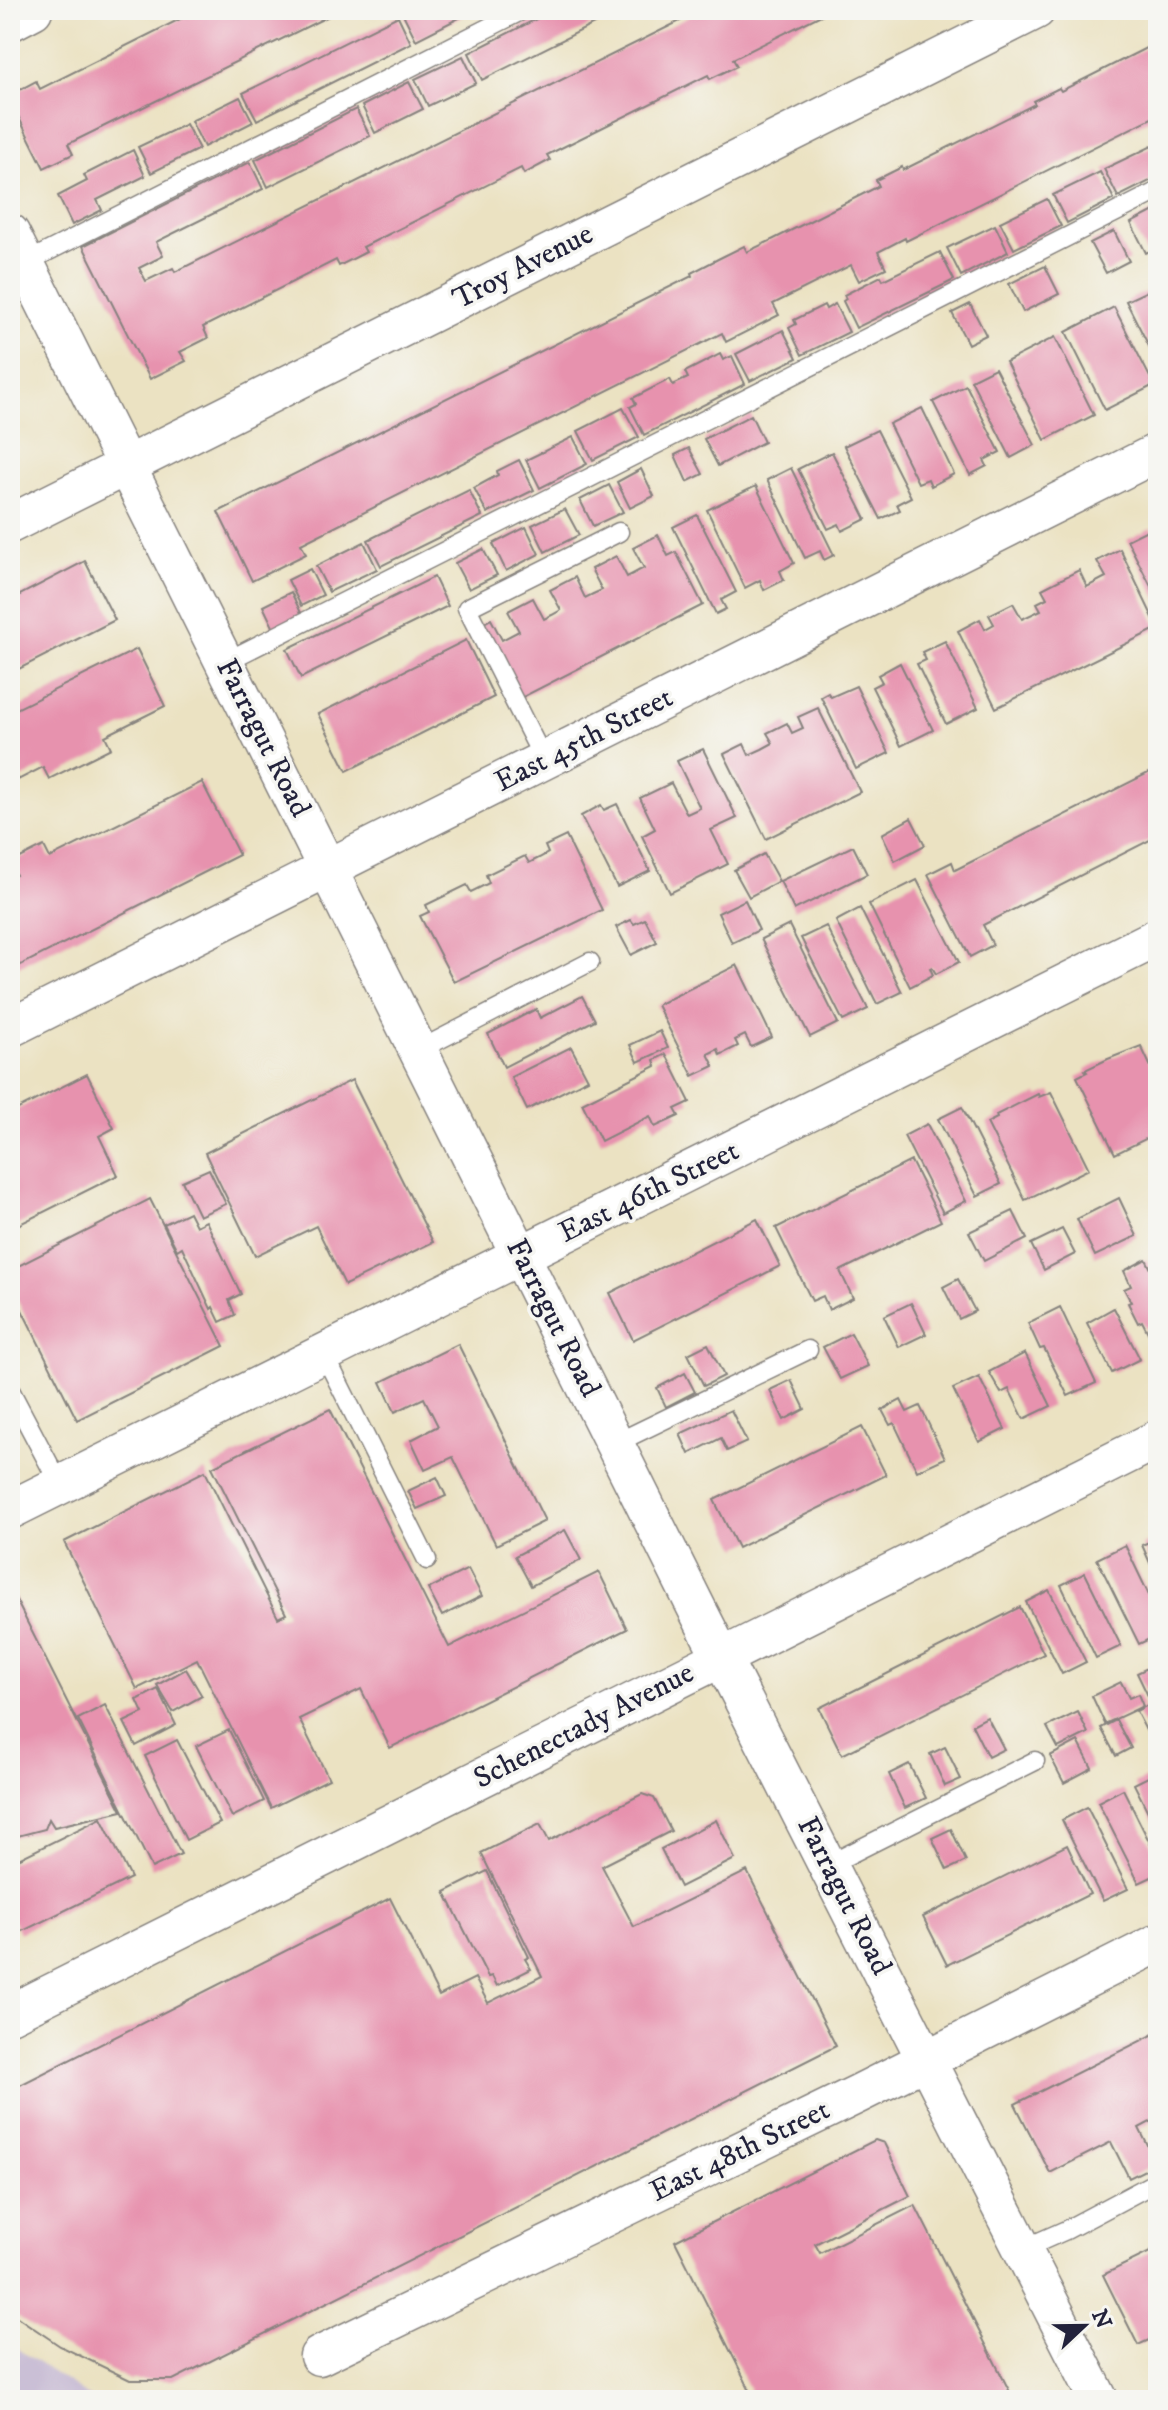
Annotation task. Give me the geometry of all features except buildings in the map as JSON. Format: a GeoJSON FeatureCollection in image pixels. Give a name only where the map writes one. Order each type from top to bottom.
{"type":"FeatureCollection","features":[{"type":"Feature","properties":{"kind":"street"},"geometry":{"type":"LineString","coordinates":[[10,22],[33,10]]}},
{"type":"Feature","properties":{"kind":"street","name":"Troy Avenue"},"geometry":{"type":"LineString","coordinates":[[10,524],[1036,10]]}},
{"type":"Feature","properties":{"kind":"street","name":"Farragut Road"},"geometry":{"type":"LineString","coordinates":[[17,248],[520,1254],[1099,2400]]}},
{"type":"Feature","properties":{"kind":"street","name":"East 45th Street"},"geometry":{"type":"LineString","coordinates":[[10,1028],[1158,452]]}},
{"type":"Feature","properties":{"kind":"street","name":"East 46th Street"},"geometry":{"type":"LineString","coordinates":[[10,1510],[1158,937]]}},
{"type":"Feature","properties":{"kind":"street","name":"Schenectady Avenue"},"geometry":{"type":"LineString","coordinates":[[10,2014],[1158,1439]]}},
{"type":"Feature","properties":{"kind":"street","name":"East 48th Street"},"geometry":{"type":"LineString","coordinates":[[319,2356],[1158,1943]]}},
{"type":"Feature","properties":{"kind":"lane"},"geometry":{"type":"LineString","coordinates":[[17,248],[523,10]]}},
{"type":"Feature","properties":{"kind":"lane"},"geometry":{"type":"LineString","coordinates":[[225,662],[1158,191]]}},
{"type":"Feature","properties":{"kind":"lane"},"geometry":{"type":"LineString","coordinates":[[544,760],[467,608],[619,532]]}},
{"type":"Feature","properties":{"kind":"lane"},"geometry":{"type":"LineString","coordinates":[[419,1050],[590,962]]}},
{"type":"Feature","properties":{"kind":"lane"},"geometry":{"type":"LineString","coordinates":[[616,1443],[808,1350]]}},
{"type":"Feature","properties":{"kind":"lane"},"geometry":{"type":"LineString","coordinates":[[324,1354],[427,1560]]}},
{"type":"Feature","properties":{"kind":"lane"},"geometry":{"type":"LineString","coordinates":[[10,1390],[60,1485]]}},
{"type":"Feature","properties":{"kind":"lane"},"geometry":{"type":"LineString","coordinates":[[828,1865],[1035,1761]]}},
{"type":"Feature","properties":{"kind":"lane"},"geometry":{"type":"LineString","coordinates":[[1023,2249],[1158,2181]]}},
{"type":"Feature","properties":{"kind":"shaded area"},"geometry":{"type":"Polygon","coordinates":[[[10,2344],[94,2400],[10,2400],[10,2344]]]}}]}
